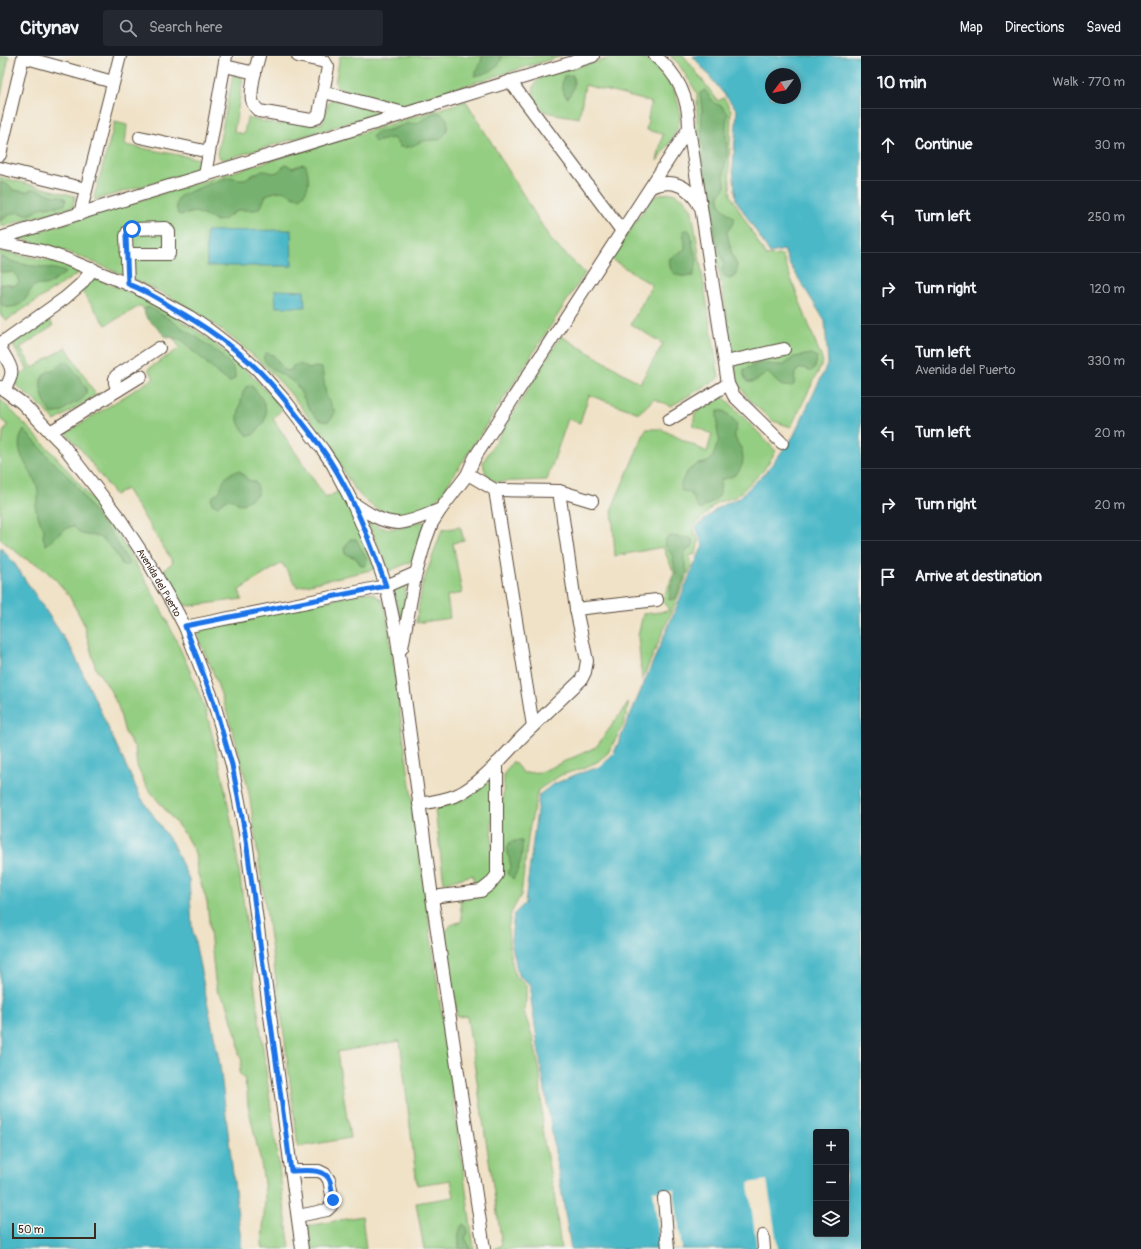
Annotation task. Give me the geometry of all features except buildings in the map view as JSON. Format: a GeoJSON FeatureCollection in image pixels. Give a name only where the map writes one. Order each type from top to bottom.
{"type":"FeatureCollection","features":[{"type":"Feature","properties":{"kind":"street"},"geometry":{"type":"LineString","coordinates":[[80,214],[120,56]]}},
{"type":"Feature","properties":{"kind":"street"},"geometry":{"type":"LineString","coordinates":[[259,56],[254,73],[251,99],[254,106],[259,111],[311,120],[316,118],[319,114],[328,67],[325,62],[298,56]]}},
{"type":"Feature","properties":{"kind":"street"},"geometry":{"type":"LineString","coordinates":[[0,238],[593,56]]}},
{"type":"Feature","properties":{"kind":"street"},"geometry":{"type":"LineString","coordinates":[[656,56],[679,83],[686,99],[689,128],[728,384],[734,396],[782,443]]}},
{"type":"Feature","properties":{"kind":"street"},"geometry":{"type":"LineString","coordinates":[[0,155],[23,57],[113,82]]}},
{"type":"Feature","properties":{"kind":"street"},"geometry":{"type":"LineString","coordinates":[[205,175],[226,61],[254,73]]}},
{"type":"Feature","properties":{"kind":"street"},"geometry":{"type":"LineString","coordinates":[[510,81],[622,231]]}},
{"type":"Feature","properties":{"kind":"street"},"geometry":{"type":"LineString","coordinates":[[324,92],[404,114]]}},
{"type":"Feature","properties":{"kind":"street"},"geometry":{"type":"LineString","coordinates":[[400,657],[416,573],[432,523],[467,474],[475,457],[689,128]]}},
{"type":"Feature","properties":{"kind":"street"},"geometry":{"type":"LineString","coordinates":[[140,138],[209,152]]}},
{"type":"Feature","properties":{"kind":"street"},"geometry":{"type":"LineString","coordinates":[[0,168],[86,189]]}},
{"type":"Feature","properties":{"kind":"street"},"geometry":{"type":"LineString","coordinates":[[651,187],[660,183],[678,184],[692,194],[702,210]]}},
{"type":"Feature","properties":{"kind":"street"},"geometry":{"type":"LineString","coordinates":[[0,242],[42,251],[93,269],[155,297],[190,317],[257,369],[287,403],[333,465],[352,502],[371,545],[386,586],[400,657],[432,897],[484,1249]]}},
{"type":"Feature","properties":{"kind":"street"},"geometry":{"type":"LineString","coordinates":[[126,254],[128,284]]}},
{"type":"Feature","properties":{"kind":"street"},"geometry":{"type":"LineString","coordinates":[[0,344],[66,298],[81,284],[93,269]]}},
{"type":"Feature","properties":{"kind":"street"},"geometry":{"type":"LineString","coordinates":[[0,348],[12,368],[10,380],[2,388]]}},
{"type":"Feature","properties":{"kind":"street"},"geometry":{"type":"LineString","coordinates":[[118,390],[114,380],[116,376],[159,348]]}},
{"type":"Feature","properties":{"kind":"street"},"geometry":{"type":"LineString","coordinates":[[725,362],[784,349]]}},
{"type":"Feature","properties":{"kind":"street"},"geometry":{"type":"LineString","coordinates":[[50,432],[141,376]]}},
{"type":"Feature","properties":{"kind":"street"},"geometry":{"type":"LineString","coordinates":[[669,420],[728,384]]}},
{"type":"Feature","properties":{"kind":"street","name":"Avenida del Puerto"},"geometry":{"type":"LineString","coordinates":[[2,388],[22,404],[62,444],[120,519],[150,565],[185,626],[213,700],[232,765],[245,833],[302,1249]]}},
{"type":"Feature","properties":{"kind":"street"},"geometry":{"type":"LineString","coordinates":[[467,474],[495,490],[559,490],[592,500]]}},
{"type":"Feature","properties":{"kind":"street"},"geometry":{"type":"LineString","coordinates":[[495,490],[533,726]]}},
{"type":"Feature","properties":{"kind":"street"},"geometry":{"type":"LineString","coordinates":[[419,804],[458,795],[471,787],[581,680],[585,672],[587,661],[576,608],[559,490]]}},
{"type":"Feature","properties":{"kind":"street"},"geometry":{"type":"LineString","coordinates":[[352,502],[370,514],[398,523],[414,520],[441,509]]}},
{"type":"Feature","properties":{"kind":"street"},"geometry":{"type":"LineString","coordinates":[[185,626],[386,586],[416,573]]}},
{"type":"Feature","properties":{"kind":"street"},"geometry":{"type":"LineString","coordinates":[[576,608],[657,600]]}},
{"type":"Feature","properties":{"kind":"street"},"geometry":{"type":"LineString","coordinates":[[432,897],[481,890],[490,884],[497,875],[497,763]]}},
{"type":"Feature","properties":{"kind":"street"},"geometry":{"type":"LineString","coordinates":[[291,1171],[319,1171],[325,1174],[330,1180],[333,1200],[331,1206],[327,1210],[298,1216]]}},
{"type":"Feature","properties":{"kind":"street"},"geometry":{"type":"LineString","coordinates":[[664,1198],[668,1249]]}},
{"type":"Feature","properties":{"kind":"street"},"geometry":{"type":"LineString","coordinates":[[763,1236],[764,1249]]}},
{"type":"Feature","properties":{"kind":"green space"},"geometry":{"type":"Polygon","coordinates":[[[0,56],[9,56],[0,99],[0,56]]]}},
{"type":"Feature","properties":{"kind":"green space"},"geometry":{"type":"Polygon","coordinates":[[[340,56],[562,56],[404,105],[338,88],[335,83],[340,56]]]}},
{"type":"Feature","properties":{"kind":"green space"},"geometry":{"type":"Polygon","coordinates":[[[482,56],[502,56],[501,61],[495,68],[483,74],[474,76],[481,62],[482,56]]]}},
{"type":"Feature","properties":{"kind":"green space"},"geometry":{"type":"Polygon","coordinates":[[[618,56],[636,56],[656,66],[667,77],[675,93],[680,111],[679,123],[671,140],[657,161],[663,134],[646,130],[651,102],[585,85],[579,118],[544,111],[538,105],[534,97],[533,89],[538,80],[542,77],[618,56]]]}},
{"type":"Feature","properties":{"kind":"green space"},"geometry":{"type":"Polygon","coordinates":[[[670,56],[684,56],[718,101],[724,98],[731,110],[729,172],[731,196],[766,256],[782,255],[823,362],[791,427],[773,421],[752,403],[738,384],[696,133],[697,93],[678,63],[670,56]]]}},
{"type":"Feature","properties":{"kind":"green space"},"geometry":{"type":"Polygon","coordinates":[[[233,74],[243,78],[234,132],[244,134],[247,118],[281,125],[283,116],[322,124],[329,101],[332,99],[376,111],[375,115],[223,160],[217,154],[233,74]]]}},
{"type":"Feature","properties":{"kind":"green space"},"geometry":{"type":"Polygon","coordinates":[[[573,75],[573,88],[567,98],[563,90],[563,79],[564,76],[573,75]]]}},
{"type":"Feature","properties":{"kind":"green space"},"geometry":{"type":"Polygon","coordinates":[[[705,90],[715,104],[721,105],[728,114],[726,130],[727,156],[724,172],[725,188],[719,194],[719,198],[722,208],[734,217],[734,222],[727,232],[732,255],[737,265],[737,271],[735,276],[730,279],[724,276],[722,270],[724,263],[715,239],[713,201],[710,194],[710,188],[702,157],[704,151],[701,138],[702,112],[700,93],[705,90]]]}},
{"type":"Feature","properties":{"kind":"green space"},"geometry":{"type":"Polygon","coordinates":[[[466,101],[551,240],[585,273],[441,495],[430,505],[414,513],[401,514],[382,511],[370,505],[351,483],[331,449],[288,391],[259,361],[225,332],[189,308],[163,293],[135,280],[74,254],[17,238],[466,101]]]}},
{"type":"Feature","properties":{"kind":"green space"},"geometry":{"type":"Polygon","coordinates":[[[433,113],[438,113],[446,117],[448,124],[446,132],[439,139],[423,141],[410,147],[400,147],[393,138],[375,142],[372,137],[376,132],[406,124],[418,123],[433,113]]]}},
{"type":"Feature","properties":{"kind":"green space"},"geometry":{"type":"Polygon","coordinates":[[[115,122],[127,125],[125,145],[200,159],[202,165],[198,170],[95,200],[94,197],[115,122]]]}},
{"type":"Feature","properties":{"kind":"green space"},"geometry":{"type":"Polygon","coordinates":[[[286,164],[292,168],[303,164],[306,165],[308,187],[304,195],[300,198],[283,191],[273,193],[266,195],[261,207],[256,210],[238,210],[223,220],[217,221],[195,212],[183,215],[178,214],[176,207],[180,196],[229,177],[242,179],[261,171],[275,173],[286,164]]]}},
{"type":"Feature","properties":{"kind":"green space"},"geometry":{"type":"Polygon","coordinates":[[[0,177],[75,196],[73,207],[0,227],[0,177]]]}},
{"type":"Feature","properties":{"kind":"green space"},"geometry":{"type":"Polygon","coordinates":[[[0,183],[5,183],[14,190],[26,192],[32,189],[55,196],[61,196],[66,199],[65,205],[43,207],[32,214],[14,213],[0,221],[0,183]]]}},
{"type":"Feature","properties":{"kind":"green space"},"geometry":{"type":"Polygon","coordinates":[[[672,193],[684,199],[692,211],[719,378],[671,406],[654,399],[639,413],[589,395],[580,423],[568,419],[547,480],[495,482],[486,474],[483,462],[561,336],[640,383],[663,344],[631,324],[652,285],[611,259],[650,200],[660,194],[672,193]]]}},
{"type":"Feature","properties":{"kind":"green space"},"geometry":{"type":"Polygon","coordinates":[[[688,229],[691,234],[697,259],[693,276],[683,276],[675,274],[672,271],[670,268],[670,258],[685,249],[683,231],[688,229]]]}},
{"type":"Feature","properties":{"kind":"green space"},"geometry":{"type":"Polygon","coordinates":[[[0,251],[56,262],[80,272],[7,320],[0,315],[0,251]]]}},
{"type":"Feature","properties":{"kind":"green space"},"geometry":{"type":"Polygon","coordinates":[[[0,257],[22,264],[67,272],[49,284],[34,286],[24,301],[18,305],[4,307],[0,302],[1,284],[13,286],[19,283],[13,272],[0,272],[0,257]]]}},
{"type":"Feature","properties":{"kind":"green space"},"geometry":{"type":"Polygon","coordinates":[[[94,279],[136,295],[161,308],[218,346],[253,376],[282,409],[273,419],[326,498],[339,491],[355,520],[375,569],[297,587],[282,563],[239,590],[242,599],[190,606],[185,605],[181,601],[164,570],[173,562],[126,489],[115,495],[83,452],[66,433],[154,378],[148,369],[180,348],[164,324],[140,306],[106,325],[80,289],[94,279]]]}},
{"type":"Feature","properties":{"kind":"green space"},"geometry":{"type":"Polygon","coordinates":[[[149,307],[218,352],[232,366],[235,372],[235,378],[230,382],[220,376],[182,340],[165,336],[145,315],[144,309],[149,307]]]}},
{"type":"Feature","properties":{"kind":"green space"},"geometry":{"type":"Polygon","coordinates":[[[49,318],[53,326],[20,348],[33,368],[66,347],[96,395],[55,421],[41,406],[11,381],[28,370],[12,344],[49,318]]]}},
{"type":"Feature","properties":{"kind":"green space"},"geometry":{"type":"Polygon","coordinates":[[[266,353],[273,355],[284,370],[290,371],[293,366],[298,365],[309,369],[315,367],[322,368],[326,395],[335,412],[332,418],[327,422],[319,420],[309,407],[295,383],[267,364],[263,358],[266,353]]]}},
{"type":"Feature","properties":{"kind":"green space"},"geometry":{"type":"Polygon","coordinates":[[[812,354],[817,357],[815,368],[810,372],[805,368],[799,369],[795,373],[794,385],[782,386],[768,373],[753,382],[747,382],[744,376],[744,369],[761,363],[784,365],[794,357],[812,354]]]}},
{"type":"Feature","properties":{"kind":"green space"},"geometry":{"type":"Polygon","coordinates":[[[62,362],[68,362],[85,386],[86,393],[81,400],[62,411],[58,413],[51,413],[42,393],[41,382],[46,373],[62,362]]]}},
{"type":"Feature","properties":{"kind":"green space"},"geometry":{"type":"Polygon","coordinates":[[[251,385],[262,399],[266,409],[266,414],[265,419],[259,429],[253,435],[247,435],[240,426],[238,415],[243,392],[246,387],[251,385]]]}},
{"type":"Feature","properties":{"kind":"green space"},"geometry":{"type":"Polygon","coordinates":[[[724,397],[776,451],[763,471],[736,497],[716,503],[694,526],[695,533],[699,540],[696,554],[689,556],[692,565],[642,680],[638,636],[643,614],[669,611],[663,599],[674,573],[663,547],[615,556],[612,508],[646,429],[661,429],[707,452],[712,434],[693,426],[695,413],[724,397]]]}},
{"type":"Feature","properties":{"kind":"green space"},"geometry":{"type":"Polygon","coordinates":[[[0,399],[65,467],[103,514],[120,539],[150,589],[177,642],[205,710],[212,732],[227,799],[235,845],[290,1249],[263,1249],[262,1244],[265,1201],[261,1163],[248,1106],[244,1078],[239,1073],[242,1061],[239,1054],[238,1039],[227,1003],[218,993],[215,980],[207,902],[197,871],[195,853],[184,833],[146,786],[137,766],[135,748],[125,733],[118,706],[109,688],[96,669],[83,622],[69,596],[57,581],[41,566],[24,558],[0,539],[0,444],[2,444],[3,432],[8,425],[0,419],[0,399]]]}},
{"type":"Feature","properties":{"kind":"green space"},"geometry":{"type":"Polygon","coordinates":[[[718,411],[724,411],[737,425],[735,436],[741,448],[743,460],[741,468],[736,474],[732,477],[721,480],[720,494],[716,499],[700,510],[692,495],[682,491],[680,486],[689,470],[698,464],[710,461],[713,456],[719,440],[717,428],[718,411]]]}},
{"type":"Feature","properties":{"kind":"green space"},"geometry":{"type":"Polygon","coordinates":[[[24,430],[48,457],[74,482],[99,520],[111,533],[130,564],[123,566],[108,544],[96,536],[82,534],[73,526],[62,531],[46,545],[43,537],[44,529],[35,506],[38,499],[38,489],[19,448],[20,439],[24,430]]]}},
{"type":"Feature","properties":{"kind":"green space"},"geometry":{"type":"Polygon","coordinates":[[[240,471],[248,480],[255,482],[258,488],[258,494],[243,504],[237,503],[233,499],[227,499],[217,506],[212,504],[211,498],[220,491],[226,477],[230,473],[240,471]]]}},
{"type":"Feature","properties":{"kind":"green space"},"geometry":{"type":"Polygon","coordinates":[[[365,516],[376,525],[389,529],[401,528],[423,521],[426,528],[415,560],[389,571],[365,516]]]}},
{"type":"Feature","properties":{"kind":"green space"},"geometry":{"type":"Polygon","coordinates":[[[460,527],[464,540],[453,543],[462,593],[447,596],[450,618],[416,623],[422,586],[442,530],[460,527]]]}},
{"type":"Feature","properties":{"kind":"green space"},"geometry":{"type":"Polygon","coordinates":[[[671,536],[690,538],[694,542],[692,547],[687,550],[684,555],[687,572],[675,599],[669,600],[671,586],[676,574],[672,555],[665,545],[666,538],[671,536]]]}},
{"type":"Feature","properties":{"kind":"green space"},"geometry":{"type":"Polygon","coordinates":[[[350,539],[356,539],[368,561],[363,567],[356,558],[345,554],[344,549],[350,539]]]}},
{"type":"Feature","properties":{"kind":"green space"},"geometry":{"type":"Polygon","coordinates":[[[406,579],[405,598],[401,621],[391,585],[406,579]]]}},
{"type":"Feature","properties":{"kind":"green space"},"geometry":{"type":"Polygon","coordinates":[[[368,592],[380,598],[385,608],[387,618],[474,1249],[424,1249],[416,1203],[454,1197],[451,1180],[417,1185],[400,1041],[337,1052],[350,1138],[298,1147],[285,1041],[249,793],[227,712],[210,664],[198,636],[198,632],[201,627],[368,592]]]}},
{"type":"Feature","properties":{"kind":"green space"},"geometry":{"type":"Polygon","coordinates":[[[629,702],[624,724],[608,753],[597,762],[561,775],[538,790],[529,831],[521,895],[511,913],[508,929],[510,955],[515,976],[526,985],[524,1012],[533,1038],[540,1073],[543,1136],[554,1193],[561,1249],[494,1249],[502,1245],[467,1016],[457,1017],[447,952],[446,931],[451,925],[462,921],[460,900],[483,894],[499,879],[504,774],[513,761],[523,773],[541,772],[596,747],[629,702]]]}},
{"type":"Feature","properties":{"kind":"green space"},"geometry":{"type":"Polygon","coordinates":[[[492,778],[492,874],[482,884],[474,887],[473,875],[444,883],[435,810],[467,798],[492,778]]]}},
{"type":"Feature","properties":{"kind":"green space"},"geometry":{"type":"Polygon","coordinates":[[[522,841],[522,851],[519,866],[513,879],[507,872],[511,867],[507,848],[510,842],[522,841]]]}},
{"type":"Feature","properties":{"kind":"green space"},"geometry":{"type":"Polygon","coordinates":[[[362,1216],[366,1249],[311,1249],[308,1226],[362,1216]]]}},
{"type":"Feature","properties":{"kind":"green space"},"geometry":{"type":"Polygon","coordinates":[[[463,1224],[467,1227],[468,1233],[465,1238],[470,1249],[459,1248],[459,1233],[463,1224]]]}},
{"type":"Feature","properties":{"kind":"water"},"geometry":{"type":"Polygon","coordinates":[[[693,56],[861,56],[861,1249],[571,1249],[541,1066],[531,999],[531,985],[518,975],[511,940],[514,914],[525,903],[539,795],[552,785],[577,774],[600,767],[614,753],[703,545],[696,527],[719,507],[739,498],[766,472],[793,437],[828,363],[825,321],[789,263],[784,250],[770,253],[736,200],[733,168],[737,110],[693,56]]]}},
{"type":"Feature","properties":{"kind":"water"},"geometry":{"type":"Polygon","coordinates":[[[291,230],[292,266],[207,266],[206,231],[291,230]]]}},
{"type":"Feature","properties":{"kind":"water"},"geometry":{"type":"Polygon","coordinates":[[[275,290],[304,291],[305,307],[276,307],[275,290]]]}},
{"type":"Feature","properties":{"kind":"water"},"geometry":{"type":"Polygon","coordinates":[[[0,547],[14,563],[72,650],[140,796],[172,843],[189,879],[192,927],[220,1065],[242,1249],[0,1249],[0,547]]]}},
{"type":"Feature","properties":{"kind":"pier"},"geometry":{"type":"Polygon","coordinates":[[[767,1180],[778,1249],[757,1249],[748,1183],[767,1180]]]}},
{"type":"Feature","properties":{"kind":"pier"},"geometry":{"type":"Polygon","coordinates":[[[674,1189],[682,1249],[660,1249],[653,1191],[674,1189]]]}},
{"type":"Feature","properties":{"kind":"route"},"geometry":{"type":"LineString","coordinates":[[132,229],[128,231],[126,236],[128,284],[155,297],[190,317],[238,353],[257,369],[272,385],[308,429],[333,465],[374,552],[386,586],[185,626],[213,700],[232,765],[245,833],[291,1171],[319,1171],[325,1174],[330,1180],[333,1200]]}}]}
